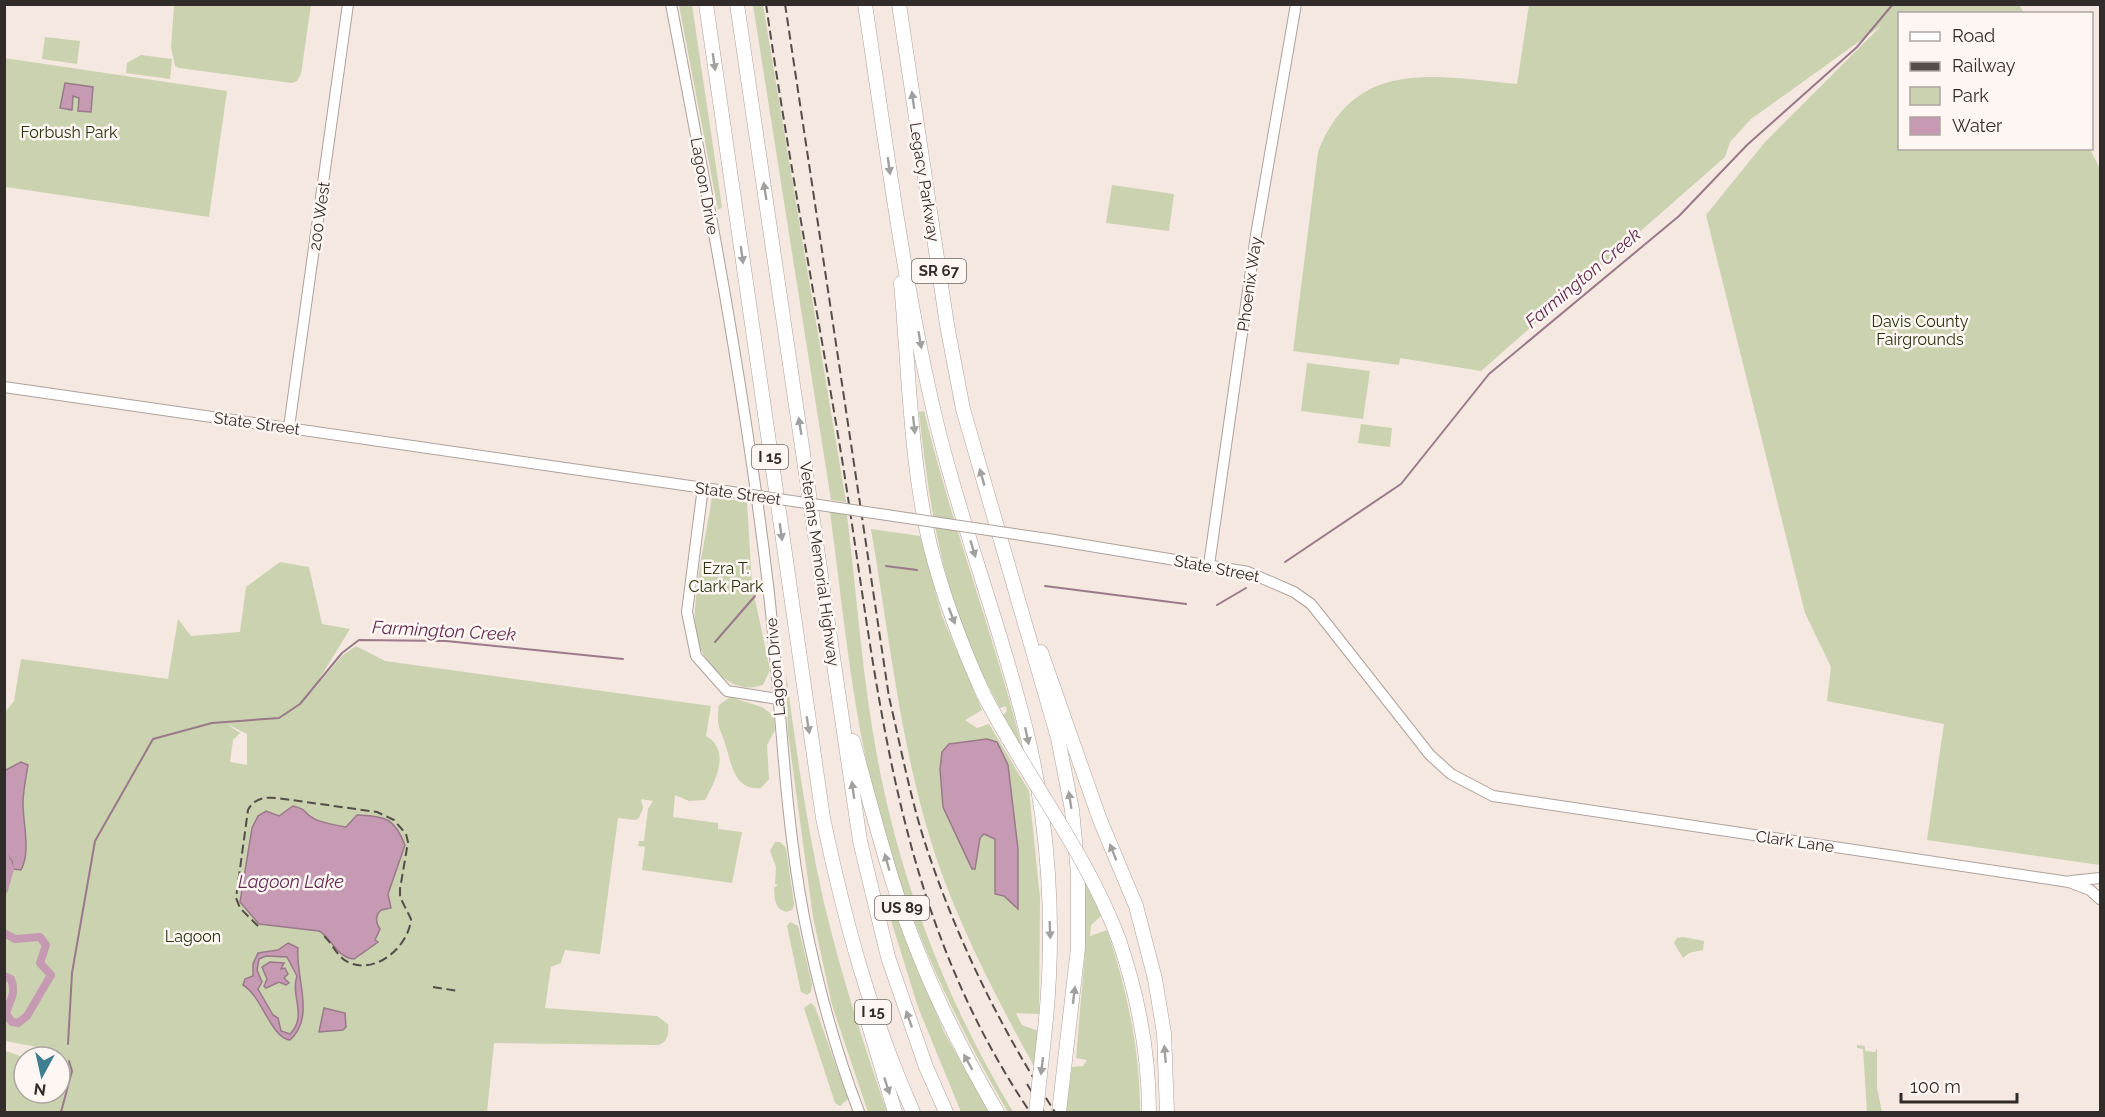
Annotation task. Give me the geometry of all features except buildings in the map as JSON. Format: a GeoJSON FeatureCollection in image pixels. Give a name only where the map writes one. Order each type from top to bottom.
{"type":"FeatureCollection","features":[{"type":"Feature","properties":{"kind":"highway","name":"Veterans Memorial Highway"},"geometry":{"type":"LineString","coordinates":[[706,4],[823,818],[842,908],[864,988],[913,1113]]}},
{"type":"Feature","properties":{"kind":"highway","name":"Veterans Memorial Highway"},"geometry":{"type":"LineString","coordinates":[[737,4],[860,842],[888,957],[926,1067],[946,1113]]}},
{"type":"Feature","properties":{"kind":"highway","name":"Legacy Parkway"},"geometry":{"type":"LineString","coordinates":[[865,4],[894,200]]}},
{"type":"Feature","properties":{"kind":"highway","name":"Legacy Parkway"},"geometry":{"type":"LineString","coordinates":[[899,4],[959,388],[998,533]]}},
{"type":"Feature","properties":{"kind":"highway"},"geometry":{"type":"LineString","coordinates":[[894,200],[912,414],[926,522],[945,597],[984,695],[1011,747],[1086,866],[1119,940],[1141,1022],[1149,1113]]}},
{"type":"Feature","properties":{"kind":"highway"},"geometry":{"type":"LineString","coordinates":[[894,200],[937,425],[1027,733],[1044,840],[1048,883],[1050,968],[1036,1113]]}},
{"type":"Feature","properties":{"kind":"highway"},"geometry":{"type":"LineString","coordinates":[[998,533],[1058,738],[1074,829],[1079,886],[1079,935],[1059,1113]]}},
{"type":"Feature","properties":{"kind":"highway"},"geometry":{"type":"LineString","coordinates":[[998,533],[1100,820],[1136,906],[1155,979],[1164,1034],[1167,1113]]}},
{"type":"Feature","properties":{"kind":"highway","name":"US 89"},"geometry":{"type":"LineString","coordinates":[[839,692],[892,877],[917,951],[946,1018],[997,1113]]}},
{"type":"Feature","properties":{"kind":"highway"},"geometry":{"type":"LineString","coordinates":[[842,908],[865,1016],[895,1113]]}},
{"type":"Feature","properties":{"kind":"main road","name":"200 West"},"geometry":{"type":"LineString","coordinates":[[289,427],[348,4]]}},
{"type":"Feature","properties":{"kind":"main road","name":"Lagoon Drive"},"geometry":{"type":"LineString","coordinates":[[671,4],[728,312],[752,462],[804,915],[822,997],[859,1113]]}},
{"type":"Feature","properties":{"kind":"main road","name":"Phoenix Way"},"geometry":{"type":"LineString","coordinates":[[1209,565],[1256,235],[1296,4]]}},
{"type":"Feature","properties":{"kind":"main road","name":"State Street"},"geometry":{"type":"LineString","coordinates":[[4,387],[1048,539],[1209,565],[1265,577],[1311,604],[1440,765],[1476,789],[1521,802]]}},
{"type":"Feature","properties":{"kind":"main road"},"geometry":{"type":"LineString","coordinates":[[703,488],[687,612],[696,656],[724,688],[744,695],[778,699]]}},
{"type":"Feature","properties":{"kind":"main road","name":"Clark Lane"},"geometry":{"type":"LineString","coordinates":[[1521,802],[2069,882],[2090,890],[2100,899]]}},
{"type":"Feature","properties":{"kind":"main road","name":"Clark Lane"},"geometry":{"type":"LineString","coordinates":[[2069,882],[2100,878]]}},
{"type":"Feature","properties":{"kind":"green space"},"geometry":{"type":"Polygon","coordinates":[[[174,5],[311,5],[301,74],[297,81],[292,83],[175,66],[171,47],[174,5]]]}},
{"type":"Feature","properties":{"kind":"green space"},"geometry":{"type":"Polygon","coordinates":[[[679,5],[692,5],[722,207],[718,210],[679,5]]]}},
{"type":"Feature","properties":{"kind":"green space"},"geometry":{"type":"Polygon","coordinates":[[[753,5],[763,5],[846,502],[831,500],[753,5]]]}},
{"type":"Feature","properties":{"kind":"green space","name":"Davis County Fairgrounds"},"geometry":{"type":"Polygon","coordinates":[[[1529,5],[2019,5],[2023,12],[1898,12],[1898,150],[2090,150],[2100,169],[2100,865],[1927,840],[1944,724],[1827,701],[1831,667],[1805,613],[1706,215],[1765,142],[1882,25],[1751,119],[1730,142],[1725,157],[1481,371],[1400,358],[1399,365],[1293,351],[1318,152],[1334,121],[1353,100],[1376,87],[1401,79],[1457,78],[1517,84],[1529,5]]]}},
{"type":"Feature","properties":{"kind":"green space"},"geometry":{"type":"Polygon","coordinates":[[[45,37],[80,41],[77,64],[42,59],[45,37]]]}},
{"type":"Feature","properties":{"kind":"green space"},"geometry":{"type":"Polygon","coordinates":[[[141,55],[172,59],[170,79],[126,73],[127,63],[141,55]]]}},
{"type":"Feature","properties":{"kind":"green space","name":"Forbush Park"},"geometry":{"type":"Polygon","coordinates":[[[4,58],[227,91],[209,217],[6,187],[5,195],[4,58]]]}},
{"type":"Feature","properties":{"kind":"green space"},"geometry":{"type":"Polygon","coordinates":[[[1112,185],[1174,194],[1169,231],[1106,223],[1112,185]]]}},
{"type":"Feature","properties":{"kind":"green space"},"geometry":{"type":"Polygon","coordinates":[[[1307,363],[1370,371],[1363,419],[1301,411],[1307,363]]]}},
{"type":"Feature","properties":{"kind":"green space"},"geometry":{"type":"Polygon","coordinates":[[[924,411],[947,497],[1000,667],[1023,752],[1002,716],[1007,711],[1006,706],[1000,708],[977,663],[952,597],[931,506],[919,412],[924,411]]]}},
{"type":"Feature","properties":{"kind":"green space"},"geometry":{"type":"Polygon","coordinates":[[[1361,424],[1392,428],[1390,447],[1358,443],[1361,424]]]}},
{"type":"Feature","properties":{"kind":"green space","name":"Ezra T. Clark Park"},"geometry":{"type":"Polygon","coordinates":[[[712,497],[747,502],[752,585],[770,670],[763,685],[758,687],[743,687],[724,678],[707,659],[696,636],[697,588],[712,497]]]}},
{"type":"Feature","properties":{"kind":"green space"},"geometry":{"type":"Polygon","coordinates":[[[830,512],[847,515],[861,648],[875,748],[904,867],[918,910],[951,993],[970,1034],[1013,1112],[1008,1112],[964,1033],[926,950],[894,865],[870,778],[857,712],[830,512]]]}},
{"type":"Feature","properties":{"kind":"green space"},"geometry":{"type":"Polygon","coordinates":[[[871,529],[920,536],[942,616],[982,710],[965,720],[977,728],[989,724],[1029,791],[1040,898],[1039,1014],[1016,1013],[1022,1025],[1038,1031],[1034,1066],[974,950],[943,877],[929,835],[907,748],[871,529]]]}},
{"type":"Feature","properties":{"kind":"green space","name":"Lagoon"},"geometry":{"type":"Polygon","coordinates":[[[280,562],[309,567],[322,624],[350,629],[312,691],[343,655],[356,646],[385,661],[711,706],[706,736],[714,742],[718,749],[720,757],[717,775],[705,800],[689,801],[675,795],[673,817],[718,823],[718,829],[742,832],[732,883],[642,870],[645,847],[638,846],[639,841],[644,841],[648,809],[653,801],[641,799],[643,808],[639,818],[635,820],[618,818],[600,954],[565,950],[561,963],[551,967],[545,1008],[657,1016],[668,1024],[666,1039],[659,1045],[494,1043],[487,1112],[5,1112],[5,1051],[12,1053],[12,1105],[72,1105],[72,1045],[26,1045],[5,1041],[4,713],[14,701],[21,659],[168,679],[178,619],[191,636],[240,632],[246,587],[280,562]],[[227,724],[240,733],[233,740],[230,762],[247,765],[247,734],[227,724]]]}},
{"type":"Feature","properties":{"kind":"green space"},"geometry":{"type":"Polygon","coordinates":[[[786,673],[802,788],[824,903],[853,1008],[887,1112],[868,1112],[832,1005],[813,917],[788,733],[786,673]]]}},
{"type":"Feature","properties":{"kind":"green space"},"geometry":{"type":"Polygon","coordinates":[[[730,697],[762,707],[774,716],[775,730],[767,745],[769,779],[761,788],[746,786],[741,782],[731,764],[718,719],[719,705],[730,697]]]}},
{"type":"Feature","properties":{"kind":"green space"},"geometry":{"type":"Polygon","coordinates":[[[775,842],[780,842],[786,848],[794,904],[793,909],[787,912],[777,906],[775,900],[774,888],[778,885],[775,884],[776,867],[770,851],[775,842]]]}},
{"type":"Feature","properties":{"kind":"green space"},"geometry":{"type":"Polygon","coordinates":[[[1085,881],[1101,916],[1091,925],[1090,936],[1107,930],[1121,975],[1135,1043],[1140,1112],[1066,1112],[1072,1067],[1083,1066],[1087,1060],[1076,1058],[1085,953],[1085,881]]]}},
{"type":"Feature","properties":{"kind":"green space"},"geometry":{"type":"Polygon","coordinates":[[[893,902],[944,1032],[989,1112],[961,1112],[918,1007],[886,904],[893,902]]]}},
{"type":"Feature","properties":{"kind":"green space"},"geometry":{"type":"Polygon","coordinates":[[[790,922],[798,926],[812,984],[811,992],[807,995],[801,992],[787,926],[790,922]]]}},
{"type":"Feature","properties":{"kind":"green space"},"geometry":{"type":"Polygon","coordinates":[[[1677,938],[1704,941],[1703,950],[1689,953],[1683,958],[1674,943],[1677,938]]]}},
{"type":"Feature","properties":{"kind":"green space"},"geometry":{"type":"Polygon","coordinates":[[[811,1003],[815,1007],[848,1099],[840,1106],[835,1103],[804,1008],[811,1003]]]}},
{"type":"Feature","properties":{"kind":"green space"},"geometry":{"type":"Polygon","coordinates":[[[1857,1045],[1865,1046],[1865,1051],[1875,1052],[1877,1048],[1877,1088],[1882,1112],[1867,1112],[1863,1049],[1857,1048],[1857,1045]]]}},
{"type":"Feature","properties":{"kind":"water"},"geometry":{"type":"Polygon","coordinates":[[[65,83],[93,87],[91,112],[78,111],[79,98],[73,96],[72,110],[60,108],[65,83]]]}},
{"type":"Feature","properties":{"kind":"water"},"geometry":{"type":"Polygon","coordinates":[[[987,739],[997,742],[1008,765],[1018,849],[1018,909],[1004,896],[995,894],[995,839],[984,834],[980,838],[975,869],[972,869],[943,807],[940,769],[942,752],[949,744],[987,739]]]}},
{"type":"Feature","properties":{"kind":"water"},"geometry":{"type":"Polygon","coordinates":[[[21,762],[28,765],[23,803],[26,855],[21,870],[13,869],[12,861],[5,852],[4,771],[21,762]]]}},
{"type":"Feature","properties":{"kind":"water","name":"Lagoon Lake"},"geometry":{"type":"Polygon","coordinates":[[[293,806],[316,819],[346,827],[357,815],[388,820],[397,829],[405,845],[388,894],[391,908],[381,910],[377,917],[380,929],[375,940],[378,942],[354,959],[343,955],[319,931],[259,924],[240,902],[252,828],[258,816],[266,811],[279,816],[293,806]]]}},
{"type":"Feature","properties":{"kind":"water"},"geometry":{"type":"Polygon","coordinates":[[[288,943],[298,948],[303,996],[302,1020],[298,1031],[290,1040],[283,1038],[277,1032],[256,998],[243,985],[245,979],[253,976],[253,964],[258,953],[278,950],[288,943]],[[266,956],[259,959],[257,970],[262,982],[258,989],[273,1015],[278,1018],[281,1031],[290,1034],[298,1020],[295,991],[297,976],[287,957],[266,956]]]}},
{"type":"Feature","properties":{"kind":"water"},"geometry":{"type":"Polygon","coordinates":[[[270,962],[284,963],[281,969],[285,968],[288,974],[284,978],[289,983],[286,985],[279,982],[266,988],[264,986],[267,979],[262,967],[270,962]]]}},
{"type":"Feature","properties":{"kind":"water"},"geometry":{"type":"Polygon","coordinates":[[[324,1008],[345,1013],[346,1027],[343,1030],[319,1032],[324,1008]]]}},
{"type":"Feature","properties":{"kind":"waterway","name":"Farmington Creek"},"geometry":{"type":"LineString","coordinates":[[1285,562],[1401,484],[1489,374],[1679,216],[1747,145],[1857,47],[1893,4]]}},
{"type":"Feature","properties":{"kind":"waterway","name":"Farmington Creek"},"geometry":{"type":"LineString","coordinates":[[886,566],[917,570]]}},
{"type":"Feature","properties":{"kind":"waterway","name":"Farmington Creek"},"geometry":{"type":"LineString","coordinates":[[1045,586],[1186,604]]}},
{"type":"Feature","properties":{"kind":"waterway","name":"Farmington Creek"},"geometry":{"type":"LineString","coordinates":[[1217,605],[1246,588]]}},
{"type":"Feature","properties":{"kind":"waterway","name":"Farmington Creek"},"geometry":{"type":"LineString","coordinates":[[715,642],[755,596]]}},
{"type":"Feature","properties":{"kind":"waterway","name":"Farmington Creek"},"geometry":{"type":"LineString","coordinates":[[68,1044],[72,973],[95,841],[153,739],[212,723],[279,718],[300,704],[342,653],[359,640],[446,641],[623,659]]}},
{"type":"Feature","properties":{"kind":"waterway"},"geometry":{"type":"LineString","coordinates":[[4,855],[10,869],[4,890]]}},
{"type":"Feature","properties":{"kind":"waterway"},"geometry":{"type":"LineString","coordinates":[[4,933],[15,939],[40,937],[46,945],[40,963],[51,975],[27,1016],[18,1023],[12,1022],[6,1014],[12,997],[13,985],[11,979],[4,976]]}},
{"type":"Feature","properties":{"kind":"waterway","name":"Farmington Creek"},"geometry":{"type":"LineString","coordinates":[[61,1112],[63,1105]]}},
{"type":"Feature","properties":{"kind":"railway"},"geometry":{"type":"LineString","coordinates":[[766,4],[882,715],[899,797],[921,878],[948,958],[984,1036],[1030,1112]]}},
{"type":"Feature","properties":{"kind":"railway"},"geometry":{"type":"LineString","coordinates":[[785,4],[889,697],[911,794],[928,852],[953,920],[983,986],[1017,1050],[1055,1112]]}},
{"type":"Feature","properties":{"kind":"railway"},"geometry":{"type":"LineString","coordinates":[[258,926],[240,908],[236,898],[248,810],[253,803],[264,798],[277,798],[377,812],[394,820],[406,834],[408,842],[400,889],[400,897],[411,919],[405,938],[390,955],[381,961],[361,965],[350,963],[342,958],[324,936]]}},
{"type":"Feature","properties":{"kind":"railway"},"geometry":{"type":"LineString","coordinates":[[433,987],[458,991]]}},
{"type":"Feature","properties":{"kind":"railway"},"geometry":{"type":"LineString","coordinates":[[1027,1084],[1044,1112]]}}]}
